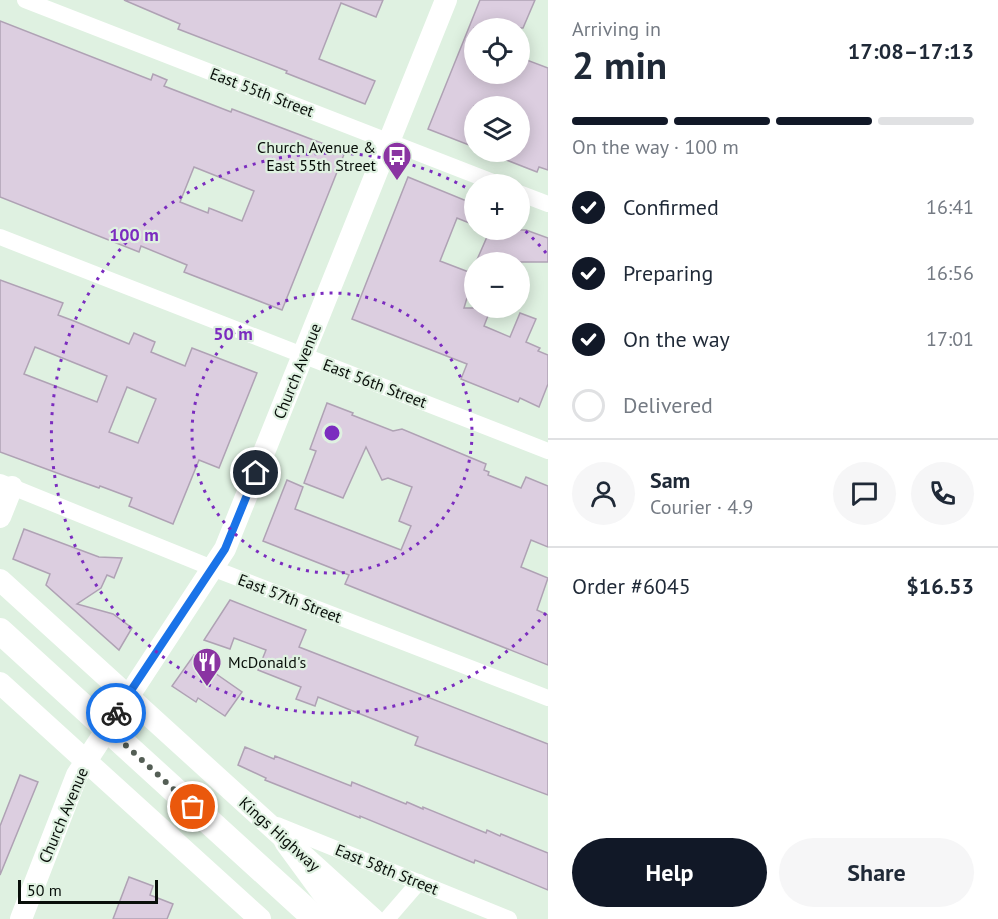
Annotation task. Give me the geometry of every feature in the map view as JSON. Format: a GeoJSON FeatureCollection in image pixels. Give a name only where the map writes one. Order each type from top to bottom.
{"type":"FeatureCollection","features":[{"type":"Feature","properties":{"kind":"main road","name":"Church Avenue"},"geometry":{"type":"LineString","coordinates":[[21,919],[77,775],[225,549],[446,0]]}},
{"type":"Feature","properties":{"kind":"main road"},"geometry":{"type":"LineString","coordinates":[[0,517],[6,484]]}},
{"type":"Feature","properties":{"kind":"main road","name":"Kings Highway"},"geometry":{"type":"LineString","coordinates":[[0,580],[126,697],[373,919]]}},
{"type":"Feature","properties":{"kind":"main road"},"geometry":{"type":"LineString","coordinates":[[0,631],[302,910],[316,919]]}},
{"type":"Feature","properties":{"kind":"main road"},"geometry":{"type":"LineString","coordinates":[[0,683],[260,919]]}},
{"type":"Feature","properties":{"kind":"main road"},"geometry":{"type":"LineString","coordinates":[[287,841],[344,919]]}},
{"type":"Feature","properties":{"kind":"street","name":"East 55th Street"},"geometry":{"type":"LineString","coordinates":[[26,0],[472,174]]}},
{"type":"Feature","properties":{"kind":"street"},"geometry":{"type":"LineString","coordinates":[[530,197],[548,204]]}},
{"type":"Feature","properties":{"kind":"street","name":"East 56th Street"},"geometry":{"type":"LineString","coordinates":[[0,237],[548,450]]}},
{"type":"Feature","properties":{"kind":"street","name":"East 57th Street"},"geometry":{"type":"LineString","coordinates":[[6,484],[212,568],[548,698]]}},
{"type":"Feature","properties":{"kind":"street","name":"East 58th Street"},"geometry":{"type":"LineString","coordinates":[[264,820],[510,919]]}},
{"type":"Feature","properties":{"kind":"street"},"geometry":{"type":"LineString","coordinates":[[387,919],[419,882]]}},
{"type":"Feature","properties":{"kind":"building"},"geometry":{"type":"Polygon","coordinates":[[[124,0],[383,0],[376,17],[341,3],[319,59],[375,81],[365,104],[178,29],[180,24],[124,0]]]}},
{"type":"Feature","properties":{"kind":"building"},"geometry":{"type":"Polygon","coordinates":[[[480,0],[535,0],[527,18],[473,18],[480,0]]]}},
{"type":"Feature","properties":{"kind":"building"},"geometry":{"type":"Polygon","coordinates":[[[0,21],[151,80],[153,74],[167,80],[164,86],[345,152],[282,310],[184,272],[187,265],[141,246],[139,252],[0,197],[0,21]],[[194,167],[180,202],[208,213],[209,208],[242,221],[254,191],[194,167]]]}},
{"type":"Feature","properties":{"kind":"building"},"geometry":{"type":"Polygon","coordinates":[[[464,40],[464,84],[530,84],[530,61],[548,68],[548,170],[539,167],[537,172],[512,162],[530,162],[530,96],[464,96],[464,143],[428,129],[464,40]]]}},
{"type":"Feature","properties":{"kind":"building"},"geometry":{"type":"Polygon","coordinates":[[[408,177],[464,200],[464,221],[457,218],[440,261],[464,270],[464,318],[487,318],[484,326],[510,337],[518,318],[530,317],[536,319],[526,342],[540,348],[538,351],[548,355],[548,384],[539,407],[520,398],[518,402],[461,379],[467,364],[352,319],[408,177]]]}},
{"type":"Feature","properties":{"kind":"building"},"geometry":{"type":"Polygon","coordinates":[[[530,231],[548,238],[548,262],[530,262],[530,252],[480,252],[486,240],[530,240],[530,231]]]}},
{"type":"Feature","properties":{"kind":"building"},"geometry":{"type":"Polygon","coordinates":[[[0,280],[63,303],[58,315],[129,344],[134,333],[155,342],[151,352],[185,366],[192,348],[257,373],[219,468],[199,460],[173,524],[129,506],[132,498],[0,452],[0,280]],[[35,347],[24,374],[97,402],[107,376],[35,347]],[[127,387],[109,432],[138,443],[156,399],[127,387]]]}},
{"type":"Feature","properties":{"kind":"building"},"geometry":{"type":"Polygon","coordinates":[[[327,403],[393,431],[402,429],[486,464],[484,470],[489,472],[488,475],[521,488],[526,477],[548,486],[548,547],[531,540],[521,567],[548,578],[537,610],[548,615],[548,665],[345,584],[349,575],[263,541],[287,480],[303,487],[295,509],[401,550],[411,526],[399,521],[412,487],[388,478],[382,480],[366,447],[343,498],[304,483],[316,451],[310,449],[327,403]]]}},
{"type":"Feature","properties":{"kind":"building"},"geometry":{"type":"Polygon","coordinates":[[[24,529],[99,557],[122,558],[114,578],[107,575],[101,588],[77,604],[113,614],[132,628],[119,650],[46,585],[50,574],[13,559],[24,529]]]}},
{"type":"Feature","properties":{"kind":"building"},"geometry":{"type":"Polygon","coordinates":[[[230,600],[306,630],[299,647],[548,744],[548,795],[415,745],[418,737],[318,697],[315,706],[296,699],[301,687],[258,670],[266,650],[234,638],[230,649],[204,640],[230,600]]]}},
{"type":"Feature","properties":{"kind":"building"},"geometry":{"type":"Polygon","coordinates":[[[194,655],[242,692],[225,716],[198,698],[196,702],[172,686],[194,655]]]}},
{"type":"Feature","properties":{"kind":"building"},"geometry":{"type":"Polygon","coordinates":[[[245,747],[274,759],[275,756],[351,786],[352,782],[406,804],[407,802],[423,809],[423,807],[486,833],[487,830],[500,836],[501,834],[548,853],[548,890],[265,780],[266,778],[238,765],[245,747]]]}},
{"type":"Feature","properties":{"kind":"building"},"geometry":{"type":"Polygon","coordinates":[[[20,775],[38,782],[0,875],[0,826],[20,775]]]}},
{"type":"Feature","properties":{"kind":"building"},"geometry":{"type":"Polygon","coordinates":[[[129,877],[153,886],[150,895],[173,904],[167,919],[113,919],[129,877]]]}},
{"type":"Feature","properties":{"kind":"way so far"},"geometry":{"type":"LineString","coordinates":[[116,713],[107,728],[193,807]]}},
{"type":"Feature","properties":{"kind":"place","name":"Church Avenue & East 55th Street"},"geometry":{"type":"Point","coordinates":[397,182]}},
{"type":"Feature","properties":{"kind":"place","name":"McDonald's"},"geometry":{"type":"Point","coordinates":[207,688]}},
{"type":"Feature","properties":{"kind":"route"},"geometry":{"type":"LineString","coordinates":[[116,713],[225,549],[256,473]]}}]}
